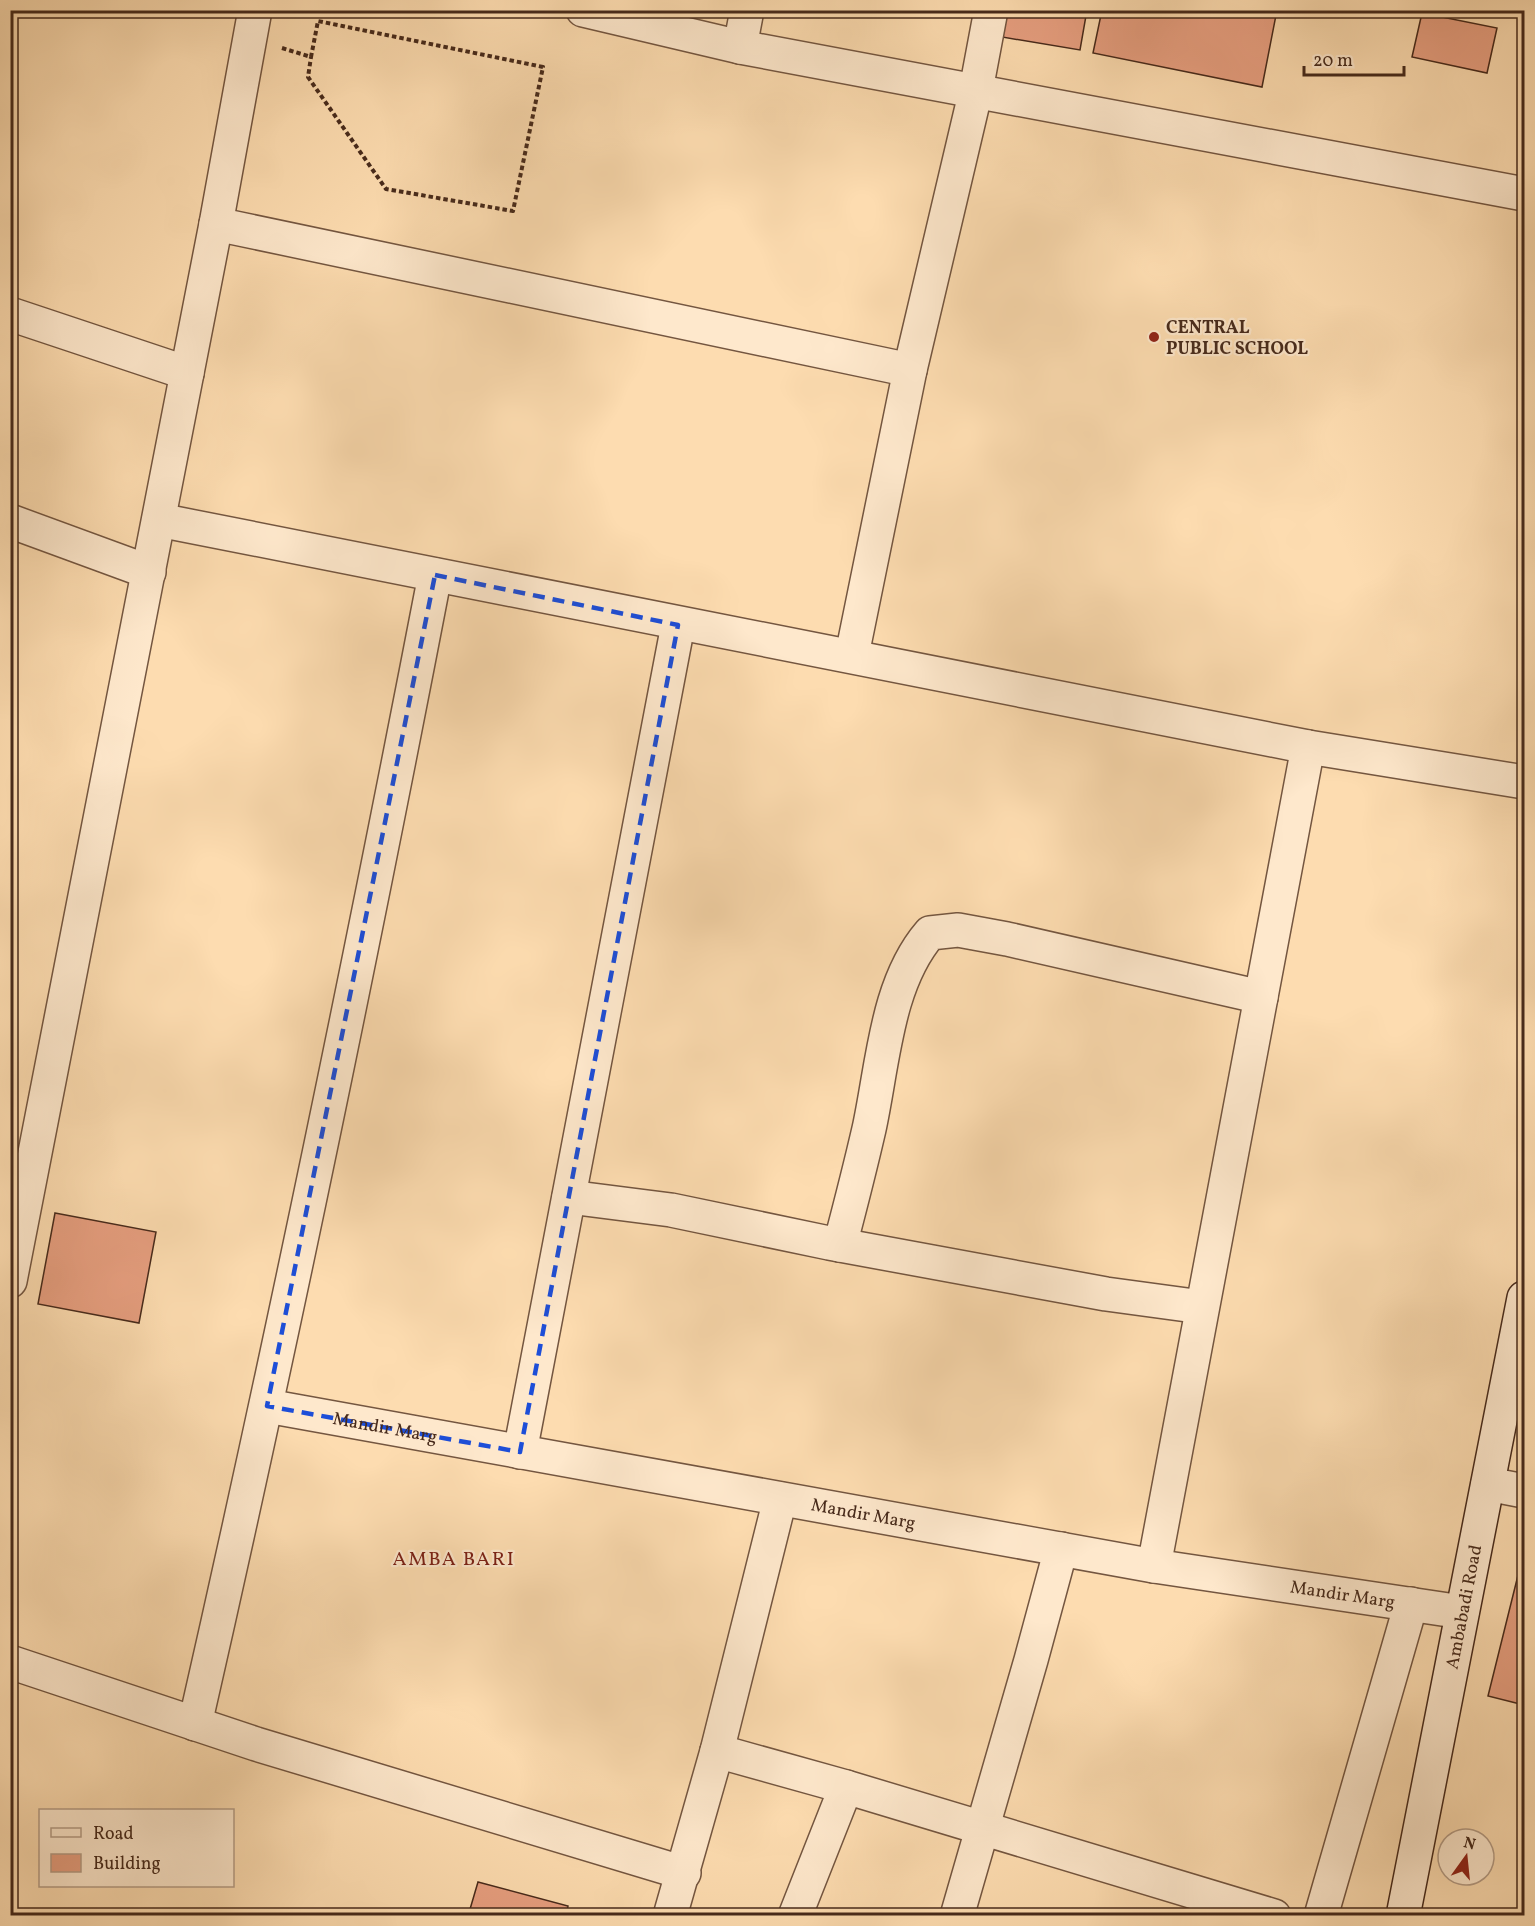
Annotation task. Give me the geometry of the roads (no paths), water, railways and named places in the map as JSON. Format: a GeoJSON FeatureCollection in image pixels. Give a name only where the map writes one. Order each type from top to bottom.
{"type":"FeatureCollection","features":[{"type":"Feature","properties":{"kind":"street"},"geometry":{"type":"LineString","coordinates":[[583,10],[740,47],[1524,194]]}},
{"type":"Feature","properties":{"kind":"street"},"geometry":{"type":"LineString","coordinates":[[740,47],[747,10]]}},
{"type":"Feature","properties":{"kind":"street"},"geometry":{"type":"LineString","coordinates":[[852,655],[910,370],[976,90],[991,10]]}},
{"type":"Feature","properties":{"kind":"street"},"geometry":{"type":"LineString","coordinates":[[10,1281],[253,25]]}},
{"type":"Feature","properties":{"kind":"street"},"geometry":{"type":"LineString","coordinates":[[216,224],[910,370]]}},
{"type":"Feature","properties":{"kind":"street"},"geometry":{"type":"LineString","coordinates":[[10,314],[187,373]]}},
{"type":"Feature","properties":{"kind":"street"},"geometry":{"type":"LineString","coordinates":[[159,520],[678,625],[852,655],[1308,747],[1524,782]]}},
{"type":"Feature","properties":{"kind":"street"},"geometry":{"type":"LineString","coordinates":[[10,521],[148,572]]}},
{"type":"Feature","properties":{"kind":"street"},"geometry":{"type":"LineString","coordinates":[[195,1724],[267,1406],[358,972],[435,575]]}},
{"type":"Feature","properties":{"kind":"street"},"geometry":{"type":"LineString","coordinates":[[520,1452],[678,625]]}},
{"type":"Feature","properties":{"kind":"street"},"geometry":{"type":"LineString","coordinates":[[1154,1566],[1308,747]]}},
{"type":"Feature","properties":{"kind":"street"},"geometry":{"type":"LineString","coordinates":[[840,1245],[868,1130],[896,997],[916,949],[930,933],[958,930],[1007,939],[1261,997]]}},
{"type":"Feature","properties":{"kind":"street"},"geometry":{"type":"LineString","coordinates":[[569,1197],[671,1210],[840,1245],[1106,1294],[1202,1307]]}},
{"type":"Feature","properties":{"kind":"street","name":"Ambabadi Road"},"geometry":{"type":"LineString","coordinates":[[1402,1916],[1524,1298]]}},
{"type":"Feature","properties":{"kind":"street","name":"Mandir Marg"},"geometry":{"type":"LineString","coordinates":[[267,1406],[1060,1550],[1462,1612]]}},
{"type":"Feature","properties":{"kind":"street"},"geometry":{"type":"LineString","coordinates":[[1488,1484],[1524,1491]]}},
{"type":"Feature","properties":{"kind":"street"},"geometry":{"type":"LineString","coordinates":[[670,1916],[717,1751],[780,1499]]}},
{"type":"Feature","properties":{"kind":"street"},"geometry":{"type":"LineString","coordinates":[[957,1916],[1031,1660],[1060,1550]]}},
{"type":"Feature","properties":{"kind":"street"},"geometry":{"type":"LineString","coordinates":[[1321,1916],[1411,1604]]}},
{"type":"Feature","properties":{"kind":"street"},"geometry":{"type":"LineString","coordinates":[[10,1662],[195,1724],[684,1873]]}},
{"type":"Feature","properties":{"kind":"street"},"geometry":{"type":"LineString","coordinates":[[717,1751],[982,1826],[1274,1916]]}},
{"type":"Feature","properties":{"kind":"street"},"geometry":{"type":"LineString","coordinates":[[795,1916],[846,1787]]}},
{"type":"Feature","properties":{"kind":"place","name":"CENTRAL PUBLIC SCHOOL"},"geometry":{"type":"Point","coordinates":[1154,337]}},
{"type":"Feature","properties":{"kind":"district","name":"AMBA BARI"},"geometry":{"type":"Point","coordinates":[454,1558]}}]}
